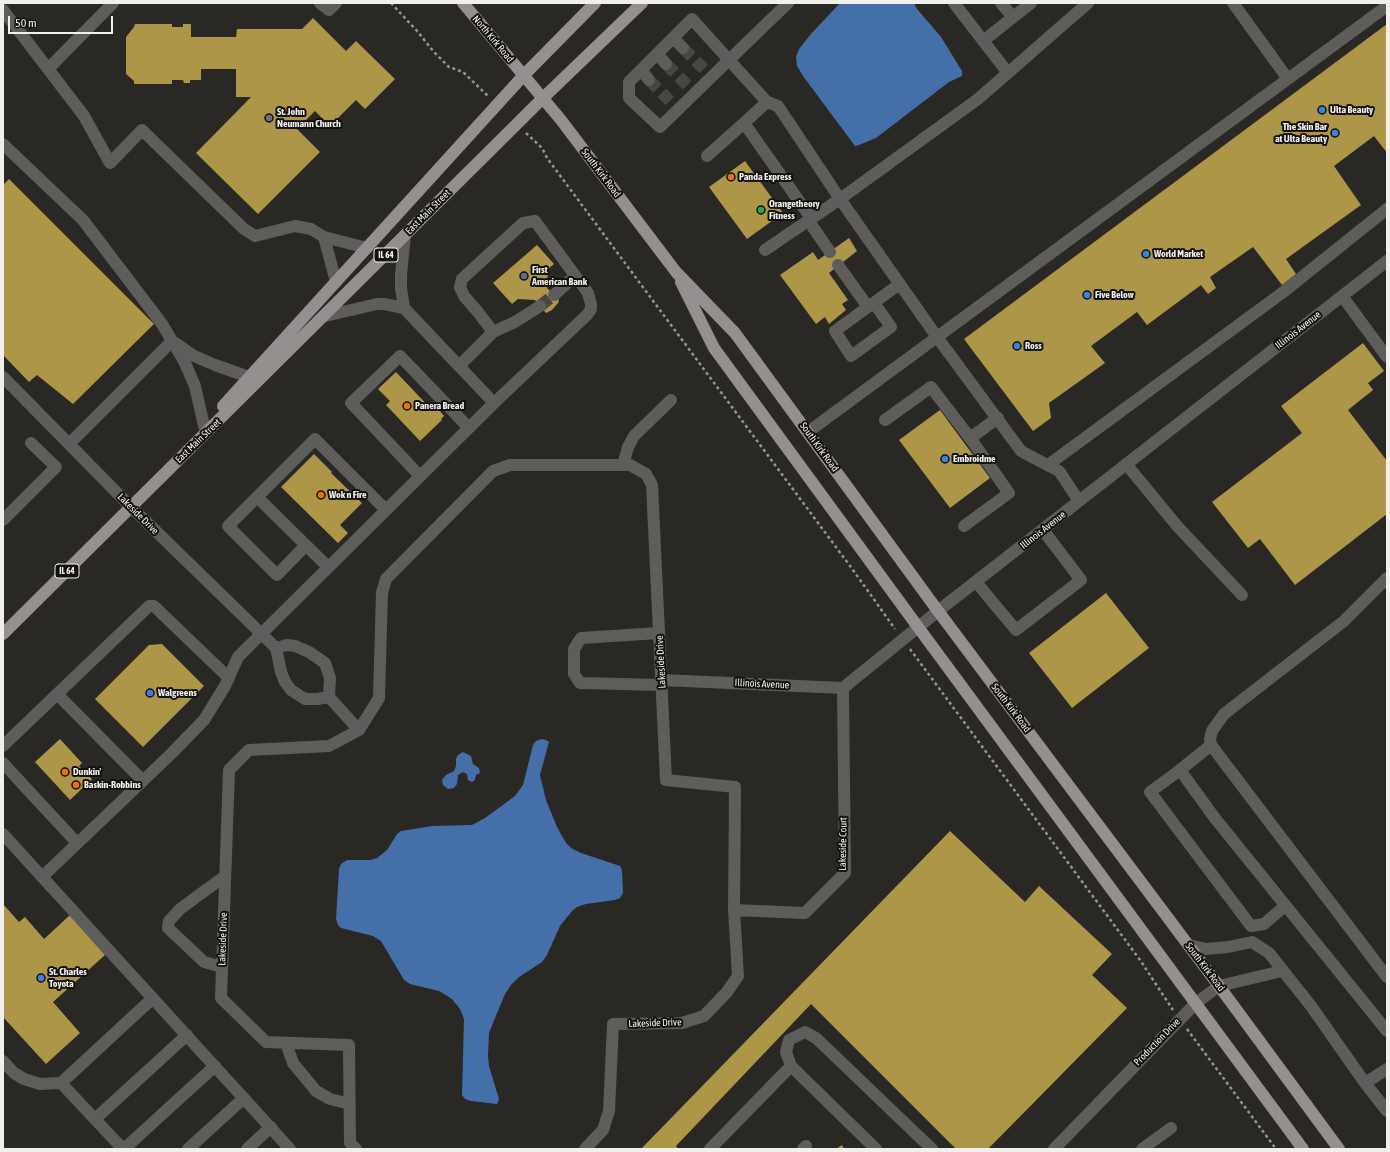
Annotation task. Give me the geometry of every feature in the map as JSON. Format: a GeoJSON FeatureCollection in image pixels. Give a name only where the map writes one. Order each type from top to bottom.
{"type":"FeatureCollection","features":[{"type":"Feature","properties":{"kind":"main road","name":"North Kirk Road"},"geometry":{"type":"LineString","coordinates":[[463,3],[524,75]]}},
{"type":"Feature","properties":{"kind":"main road","name":"East Main Street"},"geometry":{"type":"LineString","coordinates":[[130,507],[524,75],[595,3]]}},
{"type":"Feature","properties":{"kind":"main road","name":"East Main Street"},"geometry":{"type":"LineString","coordinates":[[3,634],[543,98],[642,3]]}},
{"type":"Feature","properties":{"kind":"main road","name":"South Kirk Road"},"geometry":{"type":"LineString","coordinates":[[524,75],[561,120],[676,272],[735,333],[938,611],[1189,945],[1339,1149]]}},
{"type":"Feature","properties":{"kind":"main road","name":"South Kirk Road"},"geometry":{"type":"LineString","coordinates":[[676,272],[714,348],[1303,1149]]}},
{"type":"Feature","properties":{"kind":"street"},"geometry":{"type":"LineString","coordinates":[[49,68],[113,3]]}},
{"type":"Feature","properties":{"kind":"street"},"geometry":{"type":"LineString","coordinates":[[320,3],[329,10],[336,3]]}},
{"type":"Feature","properties":{"kind":"street"},"geometry":{"type":"LineString","coordinates":[[788,3],[729,60],[708,73],[674,105],[660,127],[629,98],[629,82],[692,19],[729,60],[767,102],[778,106],[840,199],[937,337],[1021,450],[1059,471],[1079,501]]}},
{"type":"Feature","properties":{"kind":"street"},"geometry":{"type":"LineString","coordinates":[[954,3],[1008,73]]}},
{"type":"Feature","properties":{"kind":"street"},"geometry":{"type":"LineString","coordinates":[[1001,3],[1013,17]]}},
{"type":"Feature","properties":{"kind":"street"},"geometry":{"type":"LineString","coordinates":[[983,41],[1031,3]]}},
{"type":"Feature","properties":{"kind":"street"},"geometry":{"type":"LineString","coordinates":[[764,250],[840,199],[978,99],[1088,3]]}},
{"type":"Feature","properties":{"kind":"street"},"geometry":{"type":"LineString","coordinates":[[1233,3],[1288,79]]}},
{"type":"Feature","properties":{"kind":"street"},"geometry":{"type":"LineString","coordinates":[[808,432],[1387,6]]}},
{"type":"Feature","properties":{"kind":"street"},"geometry":{"type":"LineString","coordinates":[[3,10],[49,68],[84,116],[110,163],[142,130],[244,229],[255,236],[295,226],[311,229],[324,237],[367,248]]}},
{"type":"Feature","properties":{"kind":"street"},"geometry":{"type":"LineString","coordinates":[[673,38],[683,48]]}},
{"type":"Feature","properties":{"kind":"street"},"geometry":{"type":"LineString","coordinates":[[656,54],[666,64]]}},
{"type":"Feature","properties":{"kind":"street"},"geometry":{"type":"LineString","coordinates":[[641,70],[650,80]]}},
{"type":"Feature","properties":{"kind":"street"},"geometry":{"type":"LineString","coordinates":[[707,156],[767,102]]}},
{"type":"Feature","properties":{"kind":"street"},"geometry":{"type":"LineString","coordinates":[[744,123],[810,219],[830,252]]}},
{"type":"Feature","properties":{"kind":"street"},"geometry":{"type":"LineString","coordinates":[[3,144],[83,220],[162,324],[185,362],[195,386],[204,426]]}},
{"type":"Feature","properties":{"kind":"street"},"geometry":{"type":"LineString","coordinates":[[1048,465],[1282,292],[1387,209]]}},
{"type":"Feature","properties":{"kind":"street"},"geometry":{"type":"LineString","coordinates":[[42,877],[143,781],[204,720],[217,701],[238,657],[260,634],[494,403],[587,315],[591,309],[588,293],[535,222],[523,223],[462,279],[460,287],[464,296],[493,332]]}},
{"type":"Feature","properties":{"kind":"street"},"geometry":{"type":"LineString","coordinates":[[404,308],[401,282],[405,235]]}},
{"type":"Feature","properties":{"kind":"street"},"geometry":{"type":"LineString","coordinates":[[324,237],[336,282]]}},
{"type":"Feature","properties":{"kind":"street","name":"Illinois Avenue"},"geometry":{"type":"LineString","coordinates":[[659,633],[581,638],[574,649],[574,674],[580,683],[662,683],[843,688],[938,611],[1387,261]]}},
{"type":"Feature","properties":{"kind":"street"},"geometry":{"type":"LineString","coordinates":[[838,265],[871,305],[900,284]]}},
{"type":"Feature","properties":{"kind":"street"},"geometry":{"type":"LineString","coordinates":[[554,294],[575,276]]}},
{"type":"Feature","properties":{"kind":"street"},"geometry":{"type":"LineString","coordinates":[[1342,296],[1387,357]]}},
{"type":"Feature","properties":{"kind":"street"},"geometry":{"type":"LineString","coordinates":[[325,316],[376,304],[404,308],[494,403]]}},
{"type":"Feature","properties":{"kind":"street"},"geometry":{"type":"LineString","coordinates":[[459,366],[493,332],[515,322],[540,306]]}},
{"type":"Feature","properties":{"kind":"street"},"geometry":{"type":"LineString","coordinates":[[172,341],[194,356],[249,377]]}},
{"type":"Feature","properties":{"kind":"street"},"geometry":{"type":"LineString","coordinates":[[68,444],[172,341]]}},
{"type":"Feature","properties":{"kind":"street"},"geometry":{"type":"LineString","coordinates":[[420,476],[351,403],[400,356],[469,428]]}},
{"type":"Feature","properties":{"kind":"street","name":"Lakeside Drive"},"geometry":{"type":"LineString","coordinates":[[3,377],[130,507],[276,648]]}},
{"type":"Feature","properties":{"kind":"street"},"geometry":{"type":"LineString","coordinates":[[885,420],[931,387],[970,438],[1009,493],[964,526]]}},
{"type":"Feature","properties":{"kind":"street"},"geometry":{"type":"LineString","coordinates":[[623,465],[628,447],[634,436],[671,400]]}},
{"type":"Feature","properties":{"kind":"street"},"geometry":{"type":"LineString","coordinates":[[970,438],[998,418]]}},
{"type":"Feature","properties":{"kind":"street"},"geometry":{"type":"LineString","coordinates":[[306,545],[277,574],[228,526],[315,439],[386,510]]}},
{"type":"Feature","properties":{"kind":"street"},"geometry":{"type":"LineString","coordinates":[[3,520],[56,467],[31,442]]}},
{"type":"Feature","properties":{"kind":"street"},"geometry":{"type":"LineString","coordinates":[[1126,464],[1178,527],[1242,595]]}},
{"type":"Feature","properties":{"kind":"street","name":"Lakeside Drive"},"geometry":{"type":"LineString","coordinates":[[356,1149],[350,1143],[349,1045],[266,1042],[221,998],[229,770],[249,750],[329,746],[359,730],[379,698],[382,594],[386,579],[493,471],[510,465],[630,465],[646,474],[652,485],[666,780],[735,787],[734,910],[738,976],[727,992],[704,1016],[682,1022],[613,1024],[609,1111],[603,1130],[585,1149]]}},
{"type":"Feature","properties":{"kind":"street"},"geometry":{"type":"LineString","coordinates":[[257,497],[328,567]]}},
{"type":"Feature","properties":{"kind":"street"},"geometry":{"type":"LineString","coordinates":[[976,582],[1016,630],[1081,580],[1043,530]]}},
{"type":"Feature","properties":{"kind":"street"},"geometry":{"type":"LineString","coordinates":[[1387,578],[1344,621],[1224,714],[1212,731],[1210,739],[1211,745],[1387,977]]}},
{"type":"Feature","properties":{"kind":"street"},"geometry":{"type":"LineString","coordinates":[[3,746],[149,606],[154,606],[229,678]]}},
{"type":"Feature","properties":{"kind":"street"},"geometry":{"type":"LineString","coordinates":[[329,697],[317,699],[305,698],[291,690],[285,682],[281,672],[276,648],[287,645],[295,646],[309,652],[325,664],[330,678],[329,697],[359,730]]}},
{"type":"Feature","properties":{"kind":"street","name":"Lakeside Court"},"geometry":{"type":"LineString","coordinates":[[734,910],[805,914],[844,873],[843,688]]}},
{"type":"Feature","properties":{"kind":"street"},"geometry":{"type":"LineString","coordinates":[[57,694],[143,781]]}},
{"type":"Feature","properties":{"kind":"street"},"geometry":{"type":"LineString","coordinates":[[1211,745],[1150,792],[1251,926],[1264,924],[1286,906]]}},
{"type":"Feature","properties":{"kind":"street"},"geometry":{"type":"LineString","coordinates":[[3,763],[77,843]]}},
{"type":"Feature","properties":{"kind":"street"},"geometry":{"type":"LineString","coordinates":[[1180,770],[1214,817],[1387,1031]]}},
{"type":"Feature","properties":{"kind":"street"},"geometry":{"type":"LineString","coordinates":[[3,834],[290,1149]]}},
{"type":"Feature","properties":{"kind":"street"},"geometry":{"type":"LineString","coordinates":[[222,967],[204,962],[168,928],[170,921],[180,908],[225,876]]}},
{"type":"Feature","properties":{"kind":"street"},"geometry":{"type":"LineString","coordinates":[[1189,945],[1206,949],[1228,947],[1252,942],[1269,953],[1311,1006],[1365,1083],[1387,1111]]}},
{"type":"Feature","properties":{"kind":"street","name":"Production Drive"},"geometry":{"type":"LineString","coordinates":[[1054,1149],[1196,1003],[1219,986],[1282,971]]}},
{"type":"Feature","properties":{"kind":"street"},"geometry":{"type":"LineString","coordinates":[[3,1061],[14,1073],[24,1079],[40,1084],[62,1082],[153,998]]}},
{"type":"Feature","properties":{"kind":"street"},"geometry":{"type":"LineString","coordinates":[[876,1149],[791,1066],[786,1052],[790,1040],[805,1032],[816,1038],[932,1149]]}},
{"type":"Feature","properties":{"kind":"street"},"geometry":{"type":"LineString","coordinates":[[96,1119],[187,1035]]}},
{"type":"Feature","properties":{"kind":"street"},"geometry":{"type":"LineString","coordinates":[[286,1043],[293,1063],[316,1090],[330,1099],[350,1104]]}},
{"type":"Feature","properties":{"kind":"street"},"geometry":{"type":"LineString","coordinates":[[62,1082],[124,1149],[215,1066]]}},
{"type":"Feature","properties":{"kind":"street"},"geometry":{"type":"LineString","coordinates":[[710,1149],[791,1066]]}},
{"type":"Feature","properties":{"kind":"street"},"geometry":{"type":"LineString","coordinates":[[1365,1083],[1387,1069]]}},
{"type":"Feature","properties":{"kind":"street"},"geometry":{"type":"LineString","coordinates":[[188,1149],[244,1098]]}},
{"type":"Feature","properties":{"kind":"street"},"geometry":{"type":"LineString","coordinates":[[247,1149],[271,1127]]}},
{"type":"Feature","properties":{"kind":"street"},"geometry":{"type":"LineString","coordinates":[[1142,1149],[1171,1128]]}},
{"type":"Feature","properties":{"kind":"path"},"geometry":{"type":"LineString","coordinates":[[391,3],[449,67],[463,72],[479,88]]}},
{"type":"Feature","properties":{"kind":"water"},"geometry":{"type":"Polygon","coordinates":[[[840,3],[914,3],[917,9],[941,37],[962,71],[962,76],[949,82],[876,138],[855,146],[803,76],[797,66],[796,57],[799,49],[811,34],[840,3]]]}},
{"type":"Feature","properties":{"kind":"water"},"geometry":{"type":"Polygon","coordinates":[[[542,739],[549,742],[540,775],[546,800],[557,827],[566,843],[571,848],[581,853],[620,866],[622,870],[623,893],[620,898],[615,900],[586,904],[577,907],[572,911],[560,926],[547,955],[542,962],[519,977],[511,985],[505,994],[489,1033],[489,1066],[499,1099],[497,1104],[471,1101],[465,1099],[462,1095],[464,1019],[460,1009],[452,999],[439,991],[410,984],[404,980],[381,941],[373,936],[341,928],[338,925],[336,919],[339,869],[341,864],[347,860],[370,860],[377,858],[387,850],[397,834],[401,831],[432,826],[472,825],[485,818],[515,796],[523,785],[533,745],[536,741],[542,739]]]}},
{"type":"Feature","properties":{"kind":"water"},"geometry":{"type":"Polygon","coordinates":[[[463,752],[471,756],[473,764],[479,768],[480,773],[476,775],[475,780],[472,782],[468,780],[467,774],[463,772],[458,775],[457,784],[454,788],[448,789],[443,785],[442,780],[446,775],[454,771],[456,759],[458,755],[463,752]]]}},
{"type":"Feature","properties":{"kind":"building","name":"St. John Neumann Church"},"geometry":{"type":"Polygon","coordinates":[[[313,18],[346,51],[356,41],[395,79],[365,109],[356,100],[330,126],[315,111],[297,129],[320,152],[258,214],[196,153],[251,97],[236,97],[236,69],[201,69],[201,80],[190,80],[190,83],[184,83],[183,80],[172,80],[172,84],[134,84],[134,81],[126,74],[126,37],[135,24],[172,24],[172,27],[183,27],[183,24],[191,24],[191,37],[236,37],[237,29],[302,29],[313,18]]]}},
{"type":"Feature","properties":{"kind":"building"},"geometry":{"type":"Polygon","coordinates":[[[1387,24],[1387,153],[1374,136],[1334,166],[1361,205],[1286,259],[1296,274],[1282,285],[1253,247],[1210,277],[1216,288],[1208,294],[1201,285],[1147,325],[1137,312],[1091,346],[1105,363],[1049,403],[1051,418],[1033,431],[964,339],[1387,24]]]}},
{"type":"Feature","properties":{"kind":"building"},"geometry":{"type":"Polygon","coordinates":[[[745,161],[783,213],[747,239],[709,187],[745,161]]]}},
{"type":"Feature","properties":{"kind":"building"},"geometry":{"type":"Polygon","coordinates":[[[9,179],[154,324],[73,404],[37,375],[29,382],[3,355],[3,185],[9,179]]]}},
{"type":"Feature","properties":{"kind":"building"},"geometry":{"type":"Polygon","coordinates":[[[849,238],[857,251],[829,273],[848,300],[842,304],[846,310],[829,324],[825,317],[816,324],[780,275],[813,252],[818,260],[849,238]]]}},
{"type":"Feature","properties":{"kind":"building","name":"First American Bank"},"geometry":{"type":"Polygon","coordinates":[[[537,245],[554,264],[548,269],[547,288],[559,300],[552,310],[546,313],[535,300],[518,299],[512,304],[493,283],[537,245]]]}},
{"type":"Feature","properties":{"kind":"building"},"geometry":{"type":"Polygon","coordinates":[[[1363,343],[1384,371],[1368,383],[1373,390],[1348,410],[1387,461],[1387,514],[1295,585],[1260,539],[1248,548],[1212,502],[1302,433],[1281,406],[1363,343]]]}},
{"type":"Feature","properties":{"kind":"building","name":"Panera Bread"},"geometry":{"type":"Polygon","coordinates":[[[396,372],[432,410],[436,406],[444,416],[441,419],[442,420],[420,441],[386,405],[390,401],[378,389],[396,372]]]}},
{"type":"Feature","properties":{"kind":"building","name":"Embroidme"},"geometry":{"type":"Polygon","coordinates":[[[940,410],[990,478],[950,508],[899,440],[940,410]]]}},
{"type":"Feature","properties":{"kind":"building","name":"Wok n Fire"},"geometry":{"type":"Polygon","coordinates":[[[314,454],[362,503],[340,525],[348,533],[338,543],[281,487],[314,454]]]}},
{"type":"Feature","properties":{"kind":"building"},"geometry":{"type":"Polygon","coordinates":[[[1106,593],[1149,648],[1072,708],[1029,653],[1106,593]]]}},
{"type":"Feature","properties":{"kind":"building","name":"Walgreens"},"geometry":{"type":"Polygon","coordinates":[[[162,644],[204,686],[143,747],[95,699],[149,645],[162,644]]]}},
{"type":"Feature","properties":{"kind":"building","name":"Dunkin'"},"geometry":{"type":"Polygon","coordinates":[[[60,739],[82,763],[79,766],[92,779],[70,800],[35,762],[60,739]]]}},
{"type":"Feature","properties":{"kind":"building"},"geometry":{"type":"Polygon","coordinates":[[[950,831],[1025,902],[1039,886],[1112,954],[1092,975],[1127,1008],[988,1149],[956,1149],[811,1004],[676,1146],[678,1149],[641,1149],[950,831]]]}},
{"type":"Feature","properties":{"kind":"building","name":"St. Charles Toyota"},"geometry":{"type":"Polygon","coordinates":[[[3,904],[19,922],[25,917],[44,939],[70,915],[105,955],[53,1002],[80,1033],[46,1064],[3,1017],[3,904]]]}},
{"type":"Feature","properties":{"kind":"building"},"geometry":{"type":"Polygon","coordinates":[[[842,1145],[844,1149],[836,1149],[842,1145]]]}},
{"type":"Feature","properties":{"kind":"tunnel"},"geometry":{"type":"LineString","coordinates":[[683,48],[704,69]]}},
{"type":"Feature","properties":{"kind":"tunnel"},"geometry":{"type":"LineString","coordinates":[[666,64],[688,86]]}},
{"type":"Feature","properties":{"kind":"tunnel"},"geometry":{"type":"LineString","coordinates":[[649,80],[670,101]]}},
{"type":"Feature","properties":{"kind":"tunnel"},"geometry":{"type":"LineString","coordinates":[[540,306],[554,295]]}},
{"type":"Feature","properties":{"kind":"place","name":"Ulta Beauty"},"geometry":{"type":"Point","coordinates":[1322,110]}},
{"type":"Feature","properties":{"kind":"place","name":"St. John Neumann Church"},"geometry":{"type":"Point","coordinates":[269,118]}},
{"type":"Feature","properties":{"kind":"place","name":"The Skin Bar at Ulta Beauty"},"geometry":{"type":"Point","coordinates":[1335,133]}},
{"type":"Feature","properties":{"kind":"place","name":"Panda Express"},"geometry":{"type":"Point","coordinates":[731,177]}},
{"type":"Feature","properties":{"kind":"place","name":"Orangetheory Fitness"},"geometry":{"type":"Point","coordinates":[761,210]}},
{"type":"Feature","properties":{"kind":"place","name":"World Market"},"geometry":{"type":"Point","coordinates":[1146,254]}},
{"type":"Feature","properties":{"kind":"place","name":"First American Bank"},"geometry":{"type":"Point","coordinates":[524,276]}},
{"type":"Feature","properties":{"kind":"place","name":"Five Below"},"geometry":{"type":"Point","coordinates":[1087,295]}},
{"type":"Feature","properties":{"kind":"place","name":"Ross"},"geometry":{"type":"Point","coordinates":[1017,346]}},
{"type":"Feature","properties":{"kind":"place","name":"Panera Bread"},"geometry":{"type":"Point","coordinates":[407,406]}},
{"type":"Feature","properties":{"kind":"place","name":"Embroidme"},"geometry":{"type":"Point","coordinates":[945,459]}},
{"type":"Feature","properties":{"kind":"place","name":"Wok n Fire"},"geometry":{"type":"Point","coordinates":[321,495]}},
{"type":"Feature","properties":{"kind":"place","name":"Walgreens"},"geometry":{"type":"Point","coordinates":[150,693]}},
{"type":"Feature","properties":{"kind":"place","name":"Dunkin'"},"geometry":{"type":"Point","coordinates":[65,772]}},
{"type":"Feature","properties":{"kind":"place","name":"Baskin-Robbins"},"geometry":{"type":"Point","coordinates":[76,785]}},
{"type":"Feature","properties":{"kind":"place","name":"St. Charles Toyota"},"geometry":{"type":"Point","coordinates":[41,978]}}]}
